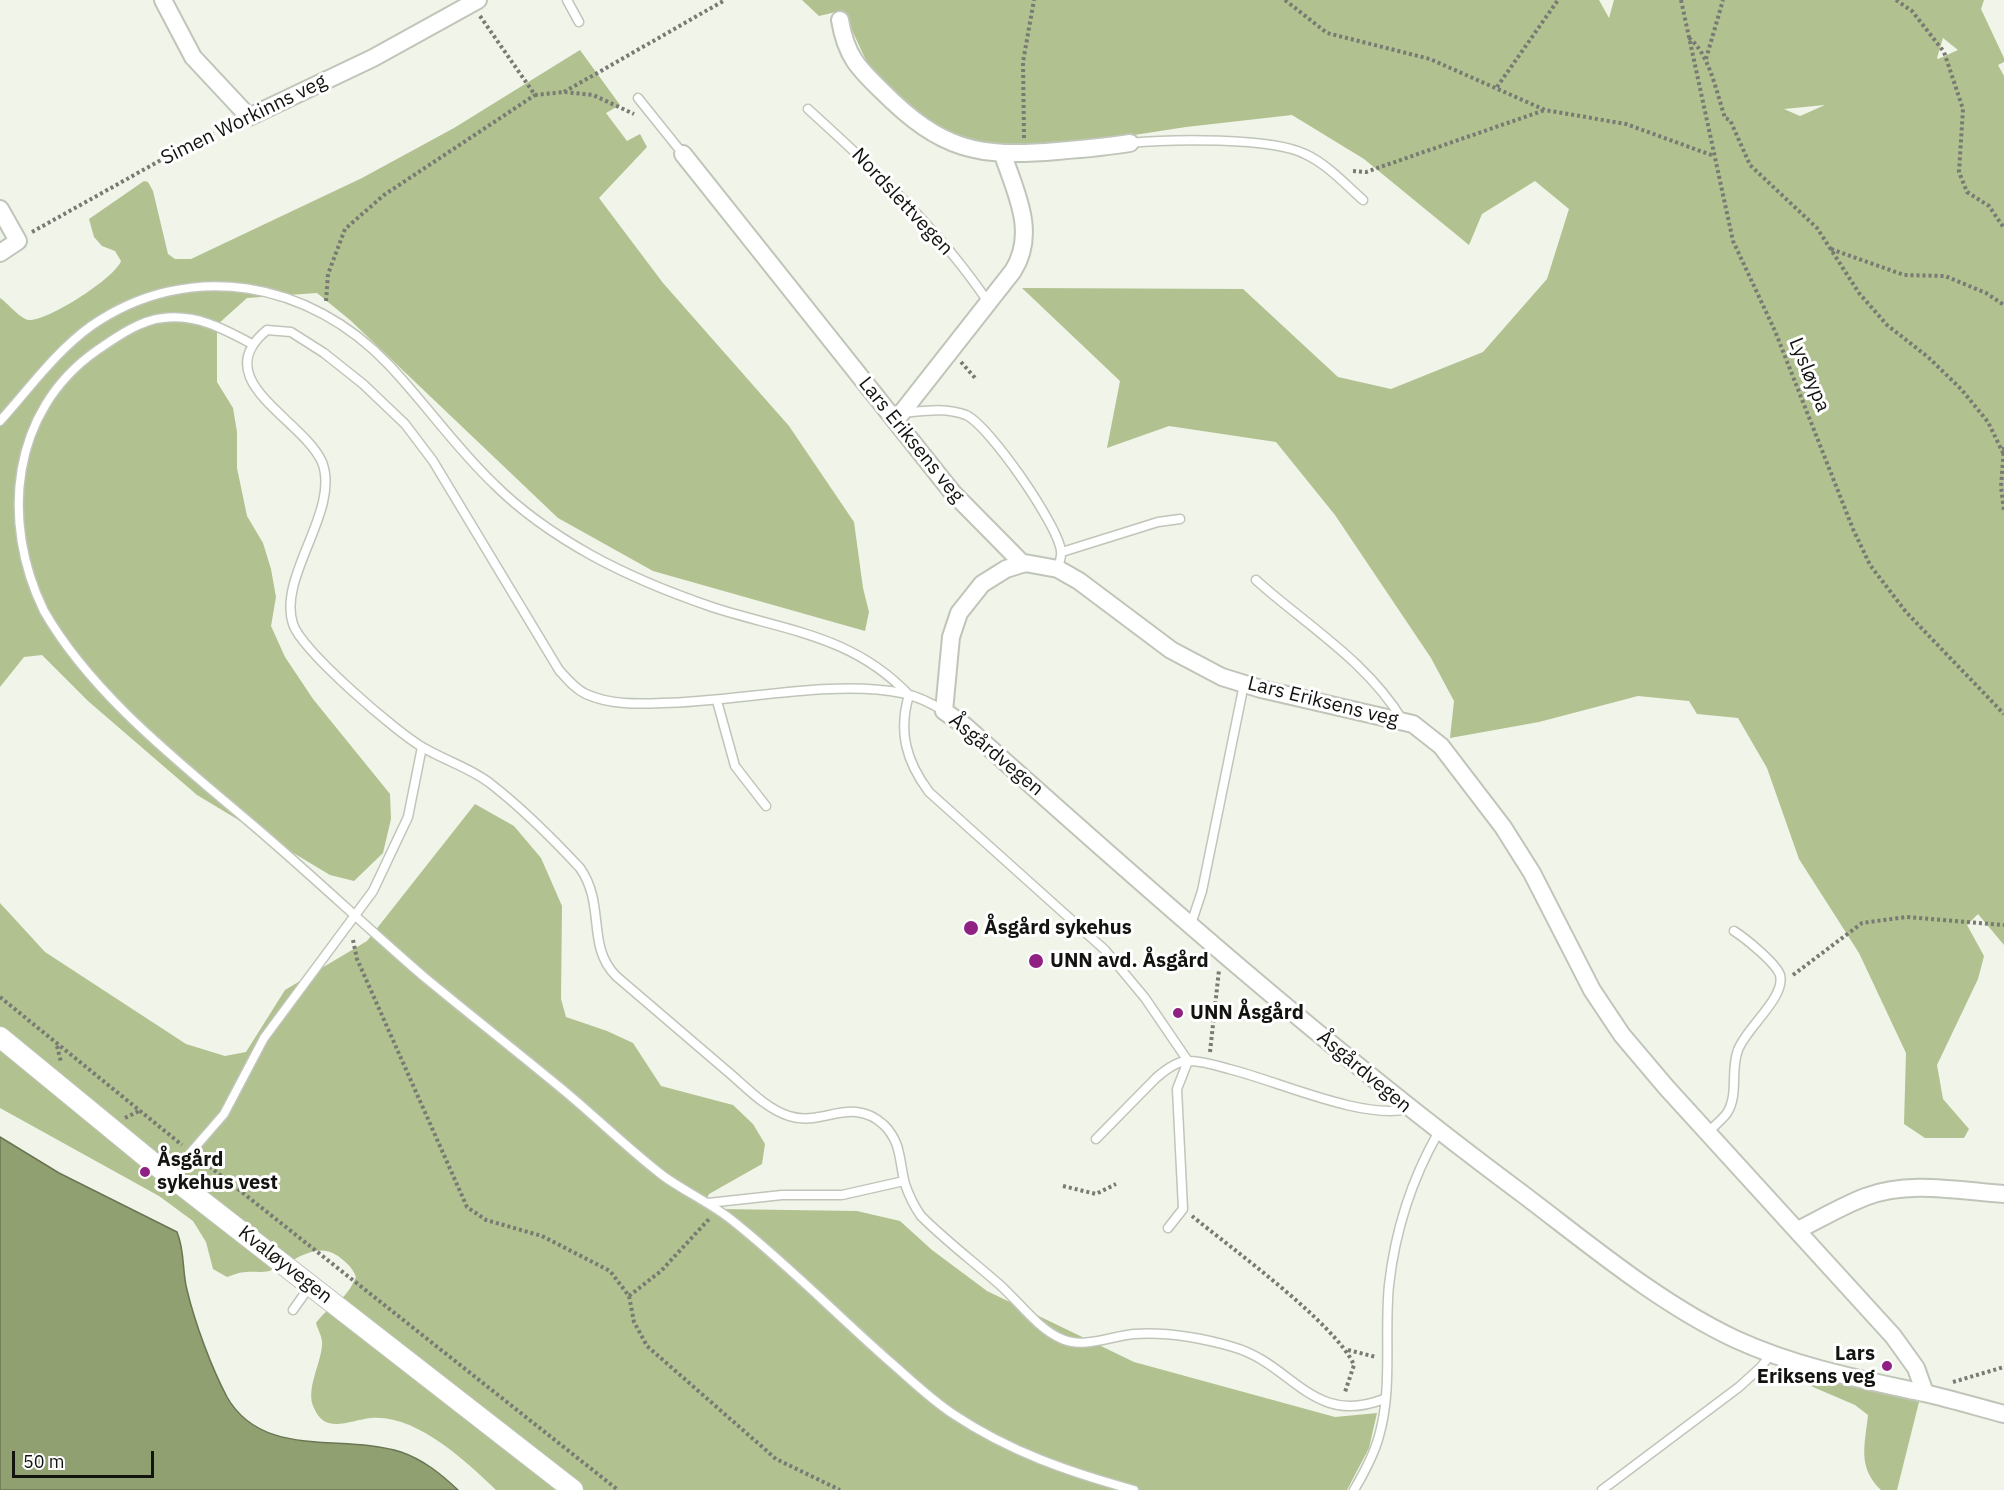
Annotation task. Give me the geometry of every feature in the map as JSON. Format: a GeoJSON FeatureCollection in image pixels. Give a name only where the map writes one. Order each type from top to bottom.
{"type":"FeatureCollection","features":[{"type":"Feature","properties":{"kind":"street"},"geometry":{"type":"LineString","coordinates":[[163,0],[193,57],[249,117]]}},
{"type":"Feature","properties":{"kind":"street","name":"Simen Workinns veg"},"geometry":{"type":"LineString","coordinates":[[249,117],[373,58],[475,1]]}},
{"type":"Feature","properties":{"kind":"street"},"geometry":{"type":"LineString","coordinates":[[840,20],[849,56],[906,114],[939,137],[975,150],[1003,154],[1024,154],[1130,143]]}},
{"type":"Feature","properties":{"kind":"street","name":"Lars Eriksens veg"},"geometry":{"type":"LineString","coordinates":[[684,154],[898,416],[958,500],[1023,564],[1058,569],[1079,581],[1171,650],[1200,667],[1244,684],[1403,721],[1433,738],[1481,796],[1532,873],[1604,1011],[1650,1069],[1907,1352],[1916,1368],[1925,1393]]}},
{"type":"Feature","properties":{"kind":"street"},"geometry":{"type":"LineString","coordinates":[[898,416],[1019,261],[1025,243],[1023,215],[1003,154]]}},
{"type":"Feature","properties":{"kind":"street"},"geometry":{"type":"LineString","coordinates":[[0,209],[18,241],[0,253]]}},
{"type":"Feature","properties":{"kind":"street","name":"Åsgårdvegen"},"geometry":{"type":"LineString","coordinates":[[1023,564],[1006,568],[982,584],[959,613],[951,637],[944,711],[965,726],[1221,950],[1438,1133],[1643,1284],[1716,1329],[1771,1354],[1836,1375],[1925,1393],[2004,1414]]}},
{"type":"Feature","properties":{"kind":"street","name":"Kvaløyvegen"},"geometry":{"type":"LineString","coordinates":[[0,1037],[157,1166],[573,1490]]}},
{"type":"Feature","properties":{"kind":"street"},"geometry":{"type":"LineString","coordinates":[[1798,1230],[1859,1200],[1881,1192],[1934,1188],[2004,1194]]}},
{"type":"Feature","properties":{"kind":"lane"},"geometry":{"type":"LineString","coordinates":[[567,0],[579,22]]}},
{"type":"Feature","properties":{"kind":"lane"},"geometry":{"type":"LineString","coordinates":[[638,98],[684,154]]}},
{"type":"Feature","properties":{"kind":"lane","name":"Nordslettvegen"},"geometry":{"type":"LineString","coordinates":[[808,109],[855,152],[938,237],[988,302]]}},
{"type":"Feature","properties":{"kind":"lane"},"geometry":{"type":"LineString","coordinates":[[1130,143],[1168,140],[1283,147],[1304,153],[1328,169],[1363,200]]}},
{"type":"Feature","properties":{"kind":"lane"},"geometry":{"type":"LineString","coordinates":[[0,421],[57,355],[91,327],[126,306],[158,294],[198,287],[233,286],[266,291],[296,300],[326,314],[360,338],[388,363],[495,485],[559,537],[601,560],[675,594],[739,615],[810,633],[838,645],[887,672],[909,695]]}},
{"type":"Feature","properties":{"kind":"lane"},"geometry":{"type":"LineString","coordinates":[[252,344],[216,324],[164,318],[128,331],[81,362],[45,401],[26,441],[19,465],[15,493],[18,541],[26,571],[44,612],[78,658],[106,691],[161,745],[358,915],[427,979],[662,1175],[718,1209],[786,1266],[881,1354],[949,1411],[1022,1454],[1134,1490]]}},
{"type":"Feature","properties":{"kind":"lane"},"geometry":{"type":"LineString","coordinates":[[944,711],[926,700],[873,690],[810,691],[717,701],[622,703],[586,694],[571,684],[543,645],[433,461],[405,424],[352,375],[291,332],[267,330],[252,344],[246,360],[252,381],[264,398],[309,443],[321,462],[326,478],[320,510],[292,597],[293,624],[300,638],[319,660],[422,747],[458,763],[491,784],[580,868],[591,885],[595,898],[600,954],[616,976],[783,1114],[807,1119],[836,1112],[870,1115],[884,1125],[900,1148],[904,1181],[910,1199],[921,1216],[936,1232],[1054,1335],[1063,1340],[1082,1342],[1132,1334],[1154,1334],[1227,1346],[1254,1355],[1310,1394],[1339,1407],[1356,1407],[1384,1399]]}},
{"type":"Feature","properties":{"kind":"lane"},"geometry":{"type":"LineString","coordinates":[[898,416],[946,409],[969,416],[1023,476],[1056,534],[1062,552],[1058,569]]}},
{"type":"Feature","properties":{"kind":"lane"},"geometry":{"type":"LineString","coordinates":[[1062,552],[1158,522],[1180,519]]}},
{"type":"Feature","properties":{"kind":"lane"},"geometry":{"type":"LineString","coordinates":[[1256,580],[1278,600],[1307,620],[1372,679],[1390,699],[1403,721]]}},
{"type":"Feature","properties":{"kind":"lane"},"geometry":{"type":"LineString","coordinates":[[1191,924],[1202,891],[1244,684]]}},
{"type":"Feature","properties":{"kind":"lane"},"geometry":{"type":"LineString","coordinates":[[909,695],[903,713],[904,744],[917,776],[929,792],[1105,950],[1145,998],[1188,1060]]}},
{"type":"Feature","properties":{"kind":"lane"},"geometry":{"type":"LineString","coordinates":[[717,701],[735,766],[766,806]]}},
{"type":"Feature","properties":{"kind":"lane"},"geometry":{"type":"LineString","coordinates":[[191,1152],[224,1114],[264,1038],[358,915],[401,837],[414,797],[422,747]]}},
{"type":"Feature","properties":{"kind":"lane"},"geometry":{"type":"LineString","coordinates":[[1707,1133],[1727,1112],[1734,1094],[1738,1050],[1756,1020],[1775,999],[1781,984],[1780,974],[1771,963],[1734,931]]}},
{"type":"Feature","properties":{"kind":"lane"},"geometry":{"type":"LineString","coordinates":[[1168,1228],[1183,1209],[1177,1089],[1188,1060]]}},
{"type":"Feature","properties":{"kind":"lane"},"geometry":{"type":"LineString","coordinates":[[1096,1139],[1165,1070],[1188,1060],[1366,1109],[1399,1112],[1409,1109]]}},
{"type":"Feature","properties":{"kind":"lane"},"geometry":{"type":"LineString","coordinates":[[1354,1490],[1375,1451],[1380,1434],[1387,1357],[1389,1285],[1396,1246],[1412,1190],[1438,1133]]}},
{"type":"Feature","properties":{"kind":"lane"},"geometry":{"type":"LineString","coordinates":[[708,1203],[782,1196],[842,1195],[904,1181]]}},
{"type":"Feature","properties":{"kind":"lane"},"geometry":{"type":"LineString","coordinates":[[293,1310],[311,1285]]}},
{"type":"Feature","properties":{"kind":"lane"},"geometry":{"type":"LineString","coordinates":[[1602,1490],[1739,1387],[1761,1367],[1771,1354]]}},
{"type":"Feature","properties":{"kind":"path"},"geometry":{"type":"LineString","coordinates":[[564,92],[725,0]]}},
{"type":"Feature","properties":{"kind":"path"},"geometry":{"type":"LineString","coordinates":[[1024,154],[1023,62],[1034,0]]}},
{"type":"Feature","properties":{"kind":"path"},"geometry":{"type":"LineString","coordinates":[[1285,0],[1327,33],[1430,59],[1545,110],[1626,124],[1715,156]]}},
{"type":"Feature","properties":{"kind":"path"},"geometry":{"type":"LineString","coordinates":[[1497,87],[1558,0]]}},
{"type":"Feature","properties":{"kind":"path","name":"Lysløypa"},"geometry":{"type":"LineString","coordinates":[[1681,0],[1729,224],[1740,258],[1775,331],[1853,529],[1870,565],[1906,612],[2004,714]]}},
{"type":"Feature","properties":{"kind":"path"},"geometry":{"type":"LineString","coordinates":[[1706,59],[1723,0]]}},
{"type":"Feature","properties":{"kind":"path"},"geometry":{"type":"LineString","coordinates":[[1896,0],[1912,11],[1944,52],[1963,109],[1959,172],[1967,192],[1989,206],[2004,228]]}},
{"type":"Feature","properties":{"kind":"path"},"geometry":{"type":"LineString","coordinates":[[475,1],[491,35],[535,95]]}},
{"type":"Feature","properties":{"kind":"path"},"geometry":{"type":"LineString","coordinates":[[1688,37],[1698,45],[1706,59],[1725,118],[1730,120],[1750,165],[1817,228],[1859,293],[1887,325],[1928,357],[1961,389],[1988,422],[2003,454]]}},
{"type":"Feature","properties":{"kind":"path"},"geometry":{"type":"LineString","coordinates":[[326,314],[328,273],[345,229],[384,195],[535,95],[564,92],[593,95],[662,127]]}},
{"type":"Feature","properties":{"kind":"path"},"geometry":{"type":"LineString","coordinates":[[1328,169],[1366,172],[1545,110]]}},
{"type":"Feature","properties":{"kind":"path","name":"Simen Workinns veg"},"geometry":{"type":"LineString","coordinates":[[18,241],[170,154],[249,117]]}},
{"type":"Feature","properties":{"kind":"path"},"geometry":{"type":"LineString","coordinates":[[1831,249],[1904,275],[1944,276],[1986,293],[2004,305]]}},
{"type":"Feature","properties":{"kind":"path"},"geometry":{"type":"LineString","coordinates":[[2004,447],[2001,487],[2004,510]]}},
{"type":"Feature","properties":{"kind":"path"},"geometry":{"type":"LineString","coordinates":[[1781,984],[1862,923],[1906,917],[2004,925]]}},
{"type":"Feature","properties":{"kind":"path"},"geometry":{"type":"LineString","coordinates":[[350,926],[357,959],[467,1207],[486,1220],[542,1236],[610,1272],[629,1296],[634,1323],[647,1346],[776,1459],[840,1490]]}},
{"type":"Feature","properties":{"kind":"path"},"geometry":{"type":"LineString","coordinates":[[1208,1064],[1221,950]]}},
{"type":"Feature","properties":{"kind":"path"},"geometry":{"type":"LineString","coordinates":[[0,997],[191,1152],[618,1490]]}},
{"type":"Feature","properties":{"kind":"path"},"geometry":{"type":"LineString","coordinates":[[125,1118],[140,1111]]}},
{"type":"Feature","properties":{"kind":"path"},"geometry":{"type":"LineString","coordinates":[[1063,1186],[1096,1194],[1116,1184]]}},
{"type":"Feature","properties":{"kind":"path"},"geometry":{"type":"LineString","coordinates":[[629,1296],[661,1271],[718,1209]]}},
{"type":"Feature","properties":{"kind":"path"},"geometry":{"type":"LineString","coordinates":[[1183,1209],[1301,1307],[1347,1350],[1354,1365],[1350,1382],[1339,1407]]}},
{"type":"Feature","properties":{"kind":"path"},"geometry":{"type":"LineString","coordinates":[[1347,1350],[1369,1356],[1387,1357]]}},
{"type":"Feature","properties":{"kind":"path"},"geometry":{"type":"LineString","coordinates":[[1925,1393],[2004,1366]]}},
{"type":"Feature","properties":{"kind":"shaded area"},"geometry":{"type":"Polygon","coordinates":[[[802,0],[1599,0],[1609,18],[1614,0],[1984,0],[1981,9],[2004,58],[2004,62],[1998,65],[2004,76],[2004,945],[1978,914],[1967,925],[1984,956],[1978,979],[1937,1065],[1943,1099],[1969,1129],[1964,1138],[1925,1138],[1904,1124],[1906,1053],[1859,953],[1799,859],[1767,768],[1738,718],[1697,714],[1689,701],[1638,696],[1539,722],[1450,738],[1454,701],[1431,658],[1335,515],[1276,442],[1169,426],[1107,448],[1120,381],[1022,288],[1243,289],[1338,377],[1391,389],[1483,352],[1547,279],[1569,209],[1535,181],[1482,214],[1469,245],[1364,159],[1292,115],[1186,127],[1076,144],[1007,149],[968,142],[936,129],[898,99],[870,69],[851,28],[836,12],[819,16],[802,0]],[[1943,38],[1937,58],[1938,59],[1958,50],[1943,38]],[[1825,105],[1784,109],[1800,116],[1825,105]]]}},
{"type":"Feature","properties":{"kind":"shaded area"},"geometry":{"type":"Polygon","coordinates":[[[580,50],[620,105],[606,113],[627,141],[640,134],[647,147],[599,198],[663,283],[789,426],[854,522],[863,588],[869,612],[865,631],[653,571],[558,518],[350,320],[317,293],[247,298],[217,325],[217,382],[233,408],[237,432],[237,468],[247,516],[263,543],[271,569],[276,597],[271,626],[285,657],[313,699],[390,794],[391,819],[383,853],[354,881],[330,875],[197,795],[88,701],[42,655],[24,657],[0,687],[0,298],[18,314],[29,320],[51,314],[107,278],[121,261],[115,251],[102,246],[94,237],[89,219],[144,181],[148,182],[153,191],[168,254],[175,259],[191,259],[362,178],[454,128],[580,50]]]}},
{"type":"Feature","properties":{"kind":"shaded area"},"geometry":{"type":"Polygon","coordinates":[[[475,804],[514,826],[541,858],[562,906],[561,999],[566,1017],[633,1043],[661,1086],[733,1105],[753,1124],[765,1144],[762,1164],[709,1194],[705,1203],[720,1209],[857,1211],[900,1221],[932,1250],[987,1291],[1134,1362],[1335,1417],[1377,1413],[1369,1448],[1347,1490],[496,1490],[455,1453],[422,1431],[405,1423],[371,1418],[339,1424],[325,1421],[314,1408],[311,1393],[322,1345],[316,1323],[352,1286],[356,1277],[346,1263],[338,1256],[320,1251],[304,1255],[269,1271],[244,1272],[227,1277],[213,1269],[206,1242],[193,1221],[159,1196],[0,1108],[0,903],[45,952],[186,1044],[225,1056],[246,1052],[285,990],[367,941],[475,804]]]}},
{"type":"Feature","properties":{"kind":"shaded area"},"geometry":{"type":"Polygon","coordinates":[[[0,1137],[59,1173],[177,1232],[187,1290],[209,1359],[227,1397],[242,1417],[261,1430],[283,1437],[378,1447],[401,1452],[432,1468],[458,1490],[0,1490],[0,1137]]]}},
{"type":"Feature","properties":{"kind":"shaded area"},"geometry":{"type":"Polygon","coordinates":[[[1789,1370],[1919,1402],[1897,1490],[1881,1490],[1868,1473],[1864,1446],[1868,1415],[1855,1405],[1785,1375],[1789,1370]]]}},
{"type":"Feature","properties":{"kind":"place","name":"Åsgård sykehus"},"geometry":{"type":"Point","coordinates":[971,928]}},
{"type":"Feature","properties":{"kind":"place","name":"UNN avd. Åsgård"},"geometry":{"type":"Point","coordinates":[1036,961]}},
{"type":"Feature","properties":{"kind":"place","name":"UNN Åsgård"},"geometry":{"type":"Point","coordinates":[1178,1013]}},
{"type":"Feature","properties":{"kind":"place","name":"Åsgård sykehus vest"},"geometry":{"type":"Point","coordinates":[145,1172]}},
{"type":"Feature","properties":{"kind":"place","name":"Lars Eriksens veg"},"geometry":{"type":"Point","coordinates":[1887,1366]}}]}
